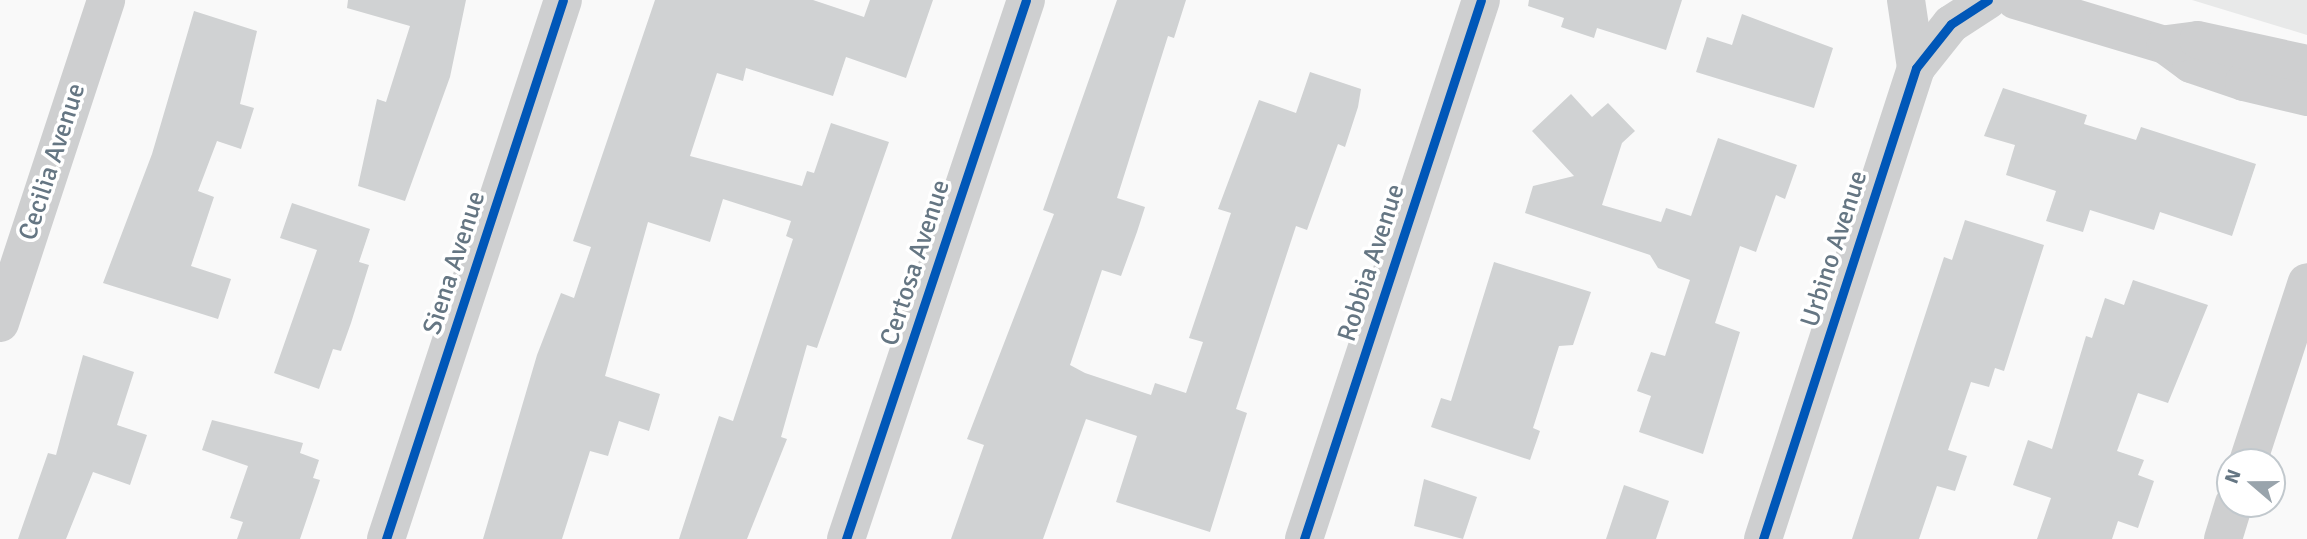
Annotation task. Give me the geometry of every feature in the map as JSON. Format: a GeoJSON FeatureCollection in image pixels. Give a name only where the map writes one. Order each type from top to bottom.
{"type":"FeatureCollection","features":[{"type":"Feature","properties":{"kind":"street","name":"Cecilia Avenue"},"geometry":{"type":"LineString","coordinates":[[0,323],[106,0]]}},
{"type":"Feature","properties":{"kind":"street","name":"Siena Avenue"},"geometry":{"type":"LineString","coordinates":[[386,539],[563,0]]}},
{"type":"Feature","properties":{"kind":"street","name":"Certosa Avenue"},"geometry":{"type":"LineString","coordinates":[[846,539],[1026,0]]}},
{"type":"Feature","properties":{"kind":"street","name":"Robbia Avenue"},"geometry":{"type":"LineString","coordinates":[[1304,539],[1481,0]]}},
{"type":"Feature","properties":{"kind":"street","name":"Urbino Avenue"},"geometry":{"type":"LineString","coordinates":[[1906,0],[1916,68]]}},
{"type":"Feature","properties":{"kind":"street","name":"Urbino Avenue"},"geometry":{"type":"LineString","coordinates":[[1763,539],[1916,68],[1951,24],[1988,0]]}},
{"type":"Feature","properties":{"kind":"street"},"geometry":{"type":"LineString","coordinates":[[2015,0],[2165,45],[2192,64],[2307,97]]}},
{"type":"Feature","properties":{"kind":"street"},"geometry":{"type":"LineString","coordinates":[[2165,45],[2198,40],[2307,64]]}},
{"type":"Feature","properties":{"kind":"street"},"geometry":{"type":"LineString","coordinates":[[2253,448],[2307,282]]}},
{"type":"Feature","properties":{"kind":"street"},"geometry":{"type":"LineString","coordinates":[[2222,539],[2229,518]]}},
{"type":"Feature","properties":{"kind":"shaded area"},"geometry":{"type":"Polygon","coordinates":[[[2192,0],[2307,0],[2307,35],[2192,0]]]}},
{"type":"Feature","properties":{"kind":"building"},"geometry":{"type":"Polygon","coordinates":[[[348,0],[466,0],[450,77],[405,201],[358,186],[377,99],[386,102],[410,26],[347,8],[348,0]]]}},
{"type":"Feature","properties":{"kind":"building"},"geometry":{"type":"Polygon","coordinates":[[[655,0],[813,0],[864,17],[870,0],[933,0],[906,78],[846,57],[833,96],[746,68],[743,81],[717,73],[690,156],[802,186],[807,171],[814,173],[831,123],[889,142],[817,348],[807,345],[781,437],[787,439],[747,539],[679,539],[719,416],[733,421],[793,239],[786,236],[791,221],[723,199],[710,242],[648,222],[605,376],[660,394],[649,431],[619,421],[608,456],[590,451],[562,539],[483,539],[537,355],[561,293],[574,298],[591,247],[573,241],[655,0]]]}},
{"type":"Feature","properties":{"kind":"building"},"geometry":{"type":"Polygon","coordinates":[[[1117,0],[1186,0],[1174,38],[1168,36],[1117,198],[1145,207],[1121,276],[1102,270],[1070,365],[1085,373],[1151,395],[1155,383],[1186,393],[1203,342],[1189,338],[1231,213],[1218,209],[1259,100],[1296,113],[1310,72],[1361,89],[1358,107],[1345,147],[1338,144],[1307,230],[1296,226],[1236,409],[1247,413],[1210,532],[1116,502],[1137,436],[1086,419],[1043,539],[951,539],[984,445],[967,439],[1054,214],[1043,210],[1117,0]]]}},
{"type":"Feature","properties":{"kind":"building"},"geometry":{"type":"Polygon","coordinates":[[[1529,0],[1682,0],[1666,50],[1597,28],[1594,38],[1561,27],[1564,18],[1528,6],[1529,0]]]}},
{"type":"Feature","properties":{"kind":"building"},"geometry":{"type":"Polygon","coordinates":[[[194,11],[257,31],[240,104],[254,108],[241,149],[217,141],[198,191],[214,197],[191,266],[231,279],[218,319],[103,283],[152,154],[194,11]]]}},
{"type":"Feature","properties":{"kind":"building"},"geometry":{"type":"Polygon","coordinates":[[[1742,14],[1833,48],[1814,108],[1696,72],[1707,37],[1732,45],[1742,14]]]}},
{"type":"Feature","properties":{"kind":"building"},"geometry":{"type":"Polygon","coordinates":[[[2003,88],[2087,115],[2084,124],[2136,140],[2141,127],[2256,164],[2232,236],[2160,212],[2154,230],[2090,210],[2083,232],[2046,221],[2056,191],[2006,175],[2015,145],[1984,136],[2003,88]]]}},
{"type":"Feature","properties":{"kind":"building"},"geometry":{"type":"Polygon","coordinates":[[[1571,94],[1592,117],[1608,103],[1635,131],[1622,143],[1602,205],[1661,222],[1666,208],[1691,216],[1718,138],[1797,165],[1785,199],[1776,195],[1756,252],[1740,246],[1715,323],[1740,332],[1703,454],[1639,432],[1651,396],[1637,391],[1651,352],[1665,356],[1690,280],[1658,268],[1650,255],[1525,213],[1533,186],[1574,176],[1532,131],[1571,94]]]}},
{"type":"Feature","properties":{"kind":"building"},"geometry":{"type":"Polygon","coordinates":[[[292,203],[370,229],[359,262],[369,265],[351,323],[341,351],[333,349],[319,389],[274,373],[317,250],[280,238],[292,203]]]}},
{"type":"Feature","properties":{"kind":"building"},"geometry":{"type":"Polygon","coordinates":[[[1965,220],[2044,245],[2004,371],[1995,368],[1989,387],[1971,382],[1948,450],[1967,456],[1955,491],[1937,486],[1919,539],[1852,539],[1944,257],[1952,260],[1965,220]]]}},
{"type":"Feature","properties":{"kind":"building"},"geometry":{"type":"Polygon","coordinates":[[[1494,262],[1591,292],[1573,345],[1559,346],[1533,428],[1540,431],[1530,460],[1431,427],[1441,398],[1451,401],[1494,262]]]}},
{"type":"Feature","properties":{"kind":"building"},"geometry":{"type":"Polygon","coordinates":[[[2133,280],[2208,305],[2168,403],[2138,393],[2117,451],[2144,460],[2138,475],[2154,481],[2138,528],[2118,521],[2112,539],[2037,539],[2051,498],[2013,485],[2028,440],[2052,449],[2086,336],[2092,338],[2105,298],[2124,305],[2133,280]]]}},
{"type":"Feature","properties":{"kind":"building"},"geometry":{"type":"Polygon","coordinates":[[[83,355],[134,372],[117,425],[147,435],[130,485],[93,472],[66,539],[18,539],[48,453],[56,455],[83,355]]]}},
{"type":"Feature","properties":{"kind":"building"},"geometry":{"type":"Polygon","coordinates":[[[212,420],[303,443],[300,453],[319,460],[313,478],[320,480],[300,539],[237,539],[243,522],[230,518],[248,466],[202,450],[212,420]]]}},
{"type":"Feature","properties":{"kind":"building"},"geometry":{"type":"Polygon","coordinates":[[[1424,479],[1477,497],[1463,539],[1414,526],[1424,479]]]}},
{"type":"Feature","properties":{"kind":"building"},"geometry":{"type":"Polygon","coordinates":[[[1624,485],[1669,501],[1656,539],[1606,539],[1624,485]]]}},
{"type":"Feature","properties":{"kind":"cycle path"},"geometry":{"type":"LineString","coordinates":[[386,539],[563,0]]}},
{"type":"Feature","properties":{"kind":"cycle path"},"geometry":{"type":"LineString","coordinates":[[846,539],[1026,0]]}},
{"type":"Feature","properties":{"kind":"cycle path"},"geometry":{"type":"LineString","coordinates":[[1304,539],[1481,0]]}},
{"type":"Feature","properties":{"kind":"cycle path"},"geometry":{"type":"LineString","coordinates":[[1763,539],[1916,68],[1951,24],[1988,0]]}}]}
